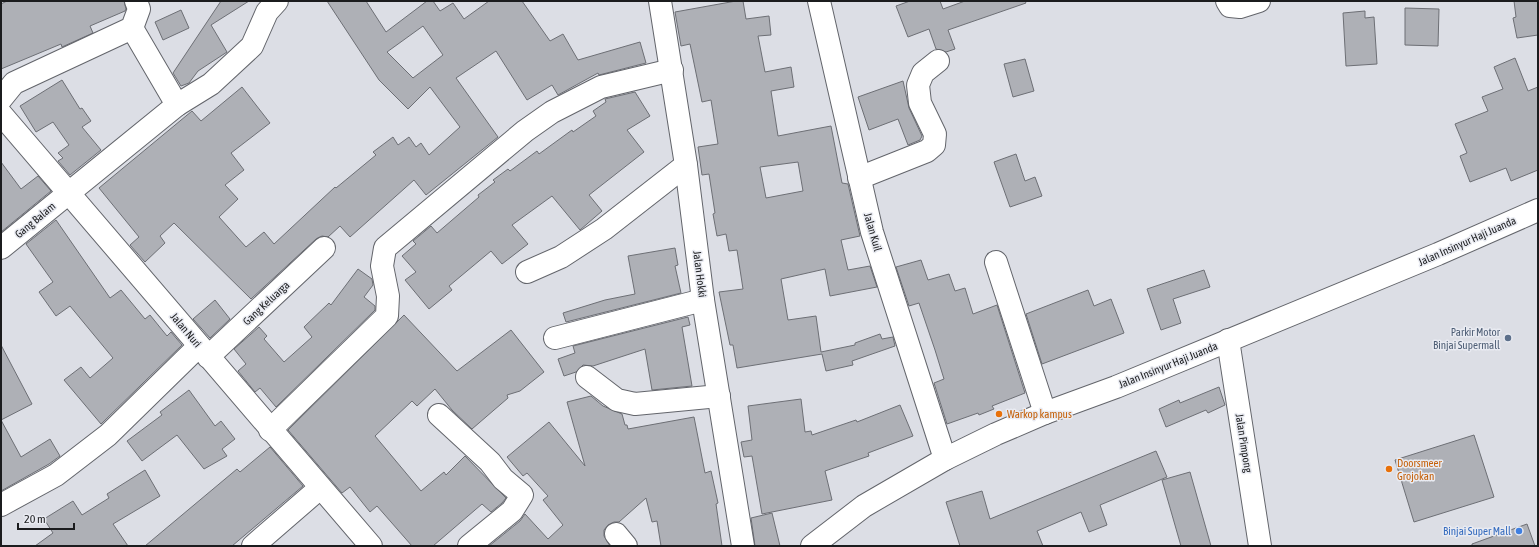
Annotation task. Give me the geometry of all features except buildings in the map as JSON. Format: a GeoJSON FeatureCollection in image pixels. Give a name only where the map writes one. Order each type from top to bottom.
{"type":"FeatureCollection","features":[{"type":"Feature","properties":{"kind":"street"},"geometry":{"type":"LineString","coordinates":[[1,99],[14,83],[132,28],[139,9],[136,1]]}},
{"type":"Feature","properties":{"kind":"street","name":"Gang Balam"},"geometry":{"type":"LineString","coordinates":[[1,248],[68,192],[177,105],[211,84],[252,46],[267,12],[277,1]]}},
{"type":"Feature","properties":{"kind":"street","name":"Jalan Hokki"},"geometry":{"type":"LineString","coordinates":[[660,1],[686,165],[703,300],[743,546]]}},
{"type":"Feature","properties":{"kind":"street","name":"Jalan Kuil"},"geometry":{"type":"LineString","coordinates":[[819,1],[872,232],[945,459]]}},
{"type":"Feature","properties":{"kind":"street"},"geometry":{"type":"LineString","coordinates":[[1227,1],[1230,6],[1240,7],[1259,1]]}},
{"type":"Feature","properties":{"kind":"street"},"geometry":{"type":"LineString","coordinates":[[132,28],[177,105]]}},
{"type":"Feature","properties":{"kind":"street"},"geometry":{"type":"LineString","coordinates":[[859,178],[927,151],[934,145],[935,134],[920,103],[918,85],[923,73],[938,61]]}},
{"type":"Feature","properties":{"kind":"street"},"geometry":{"type":"LineString","coordinates":[[270,430],[387,316],[388,296],[382,266],[385,248],[525,131],[552,112],[601,87],[672,70]]}},
{"type":"Feature","properties":{"kind":"street","name":"Jalan Nuri"},"geometry":{"type":"LineString","coordinates":[[1,114],[68,192],[184,316],[204,352],[371,546]]}},
{"type":"Feature","properties":{"kind":"street"},"geometry":{"type":"LineString","coordinates":[[527,272],[561,256],[604,229],[686,165]]}},
{"type":"Feature","properties":{"kind":"street","name":"Jalan Insinyur Haji Juanda"},"geometry":{"type":"LineString","coordinates":[[812,546],[864,506],[945,459],[1045,412],[1116,387],[1430,257],[1538,210]]}},
{"type":"Feature","properties":{"kind":"street","name":"Gang Keluarga"},"geometry":{"type":"LineString","coordinates":[[1,505],[56,475],[108,435],[324,248]]}},
{"type":"Feature","properties":{"kind":"street"},"geometry":{"type":"LineString","coordinates":[[996,262],[1045,412]]}},
{"type":"Feature","properties":{"kind":"street"},"geometry":{"type":"LineString","coordinates":[[555,338],[703,300]]}},
{"type":"Feature","properties":{"kind":"street","name":"Jalan Pimpong"},"geometry":{"type":"LineString","coordinates":[[1228,340],[1260,546]]}},
{"type":"Feature","properties":{"kind":"street"},"geometry":{"type":"LineString","coordinates":[[587,377],[618,400],[635,404],[719,396]]}},
{"type":"Feature","properties":{"kind":"street"},"geometry":{"type":"LineString","coordinates":[[439,415],[490,462],[503,480],[522,495],[512,511],[469,546]]}},
{"type":"Feature","properties":{"kind":"street"},"geometry":{"type":"LineString","coordinates":[[253,546],[320,488]]}},
{"type":"Feature","properties":{"kind":"place","name":"Parkir Motor Binjai Supermall"},"geometry":{"type":"Point","coordinates":[1508,338]}},
{"type":"Feature","properties":{"kind":"place","name":"Warkop kampus"},"geometry":{"type":"Point","coordinates":[999,414]}},
{"type":"Feature","properties":{"kind":"place","name":"Doorsmeer Grojokan"},"geometry":{"type":"Point","coordinates":[1389,469]}},
{"type":"Feature","properties":{"kind":"place","name":"Binjai Super Mall"},"geometry":{"type":"Point","coordinates":[1519,531]}}]}
